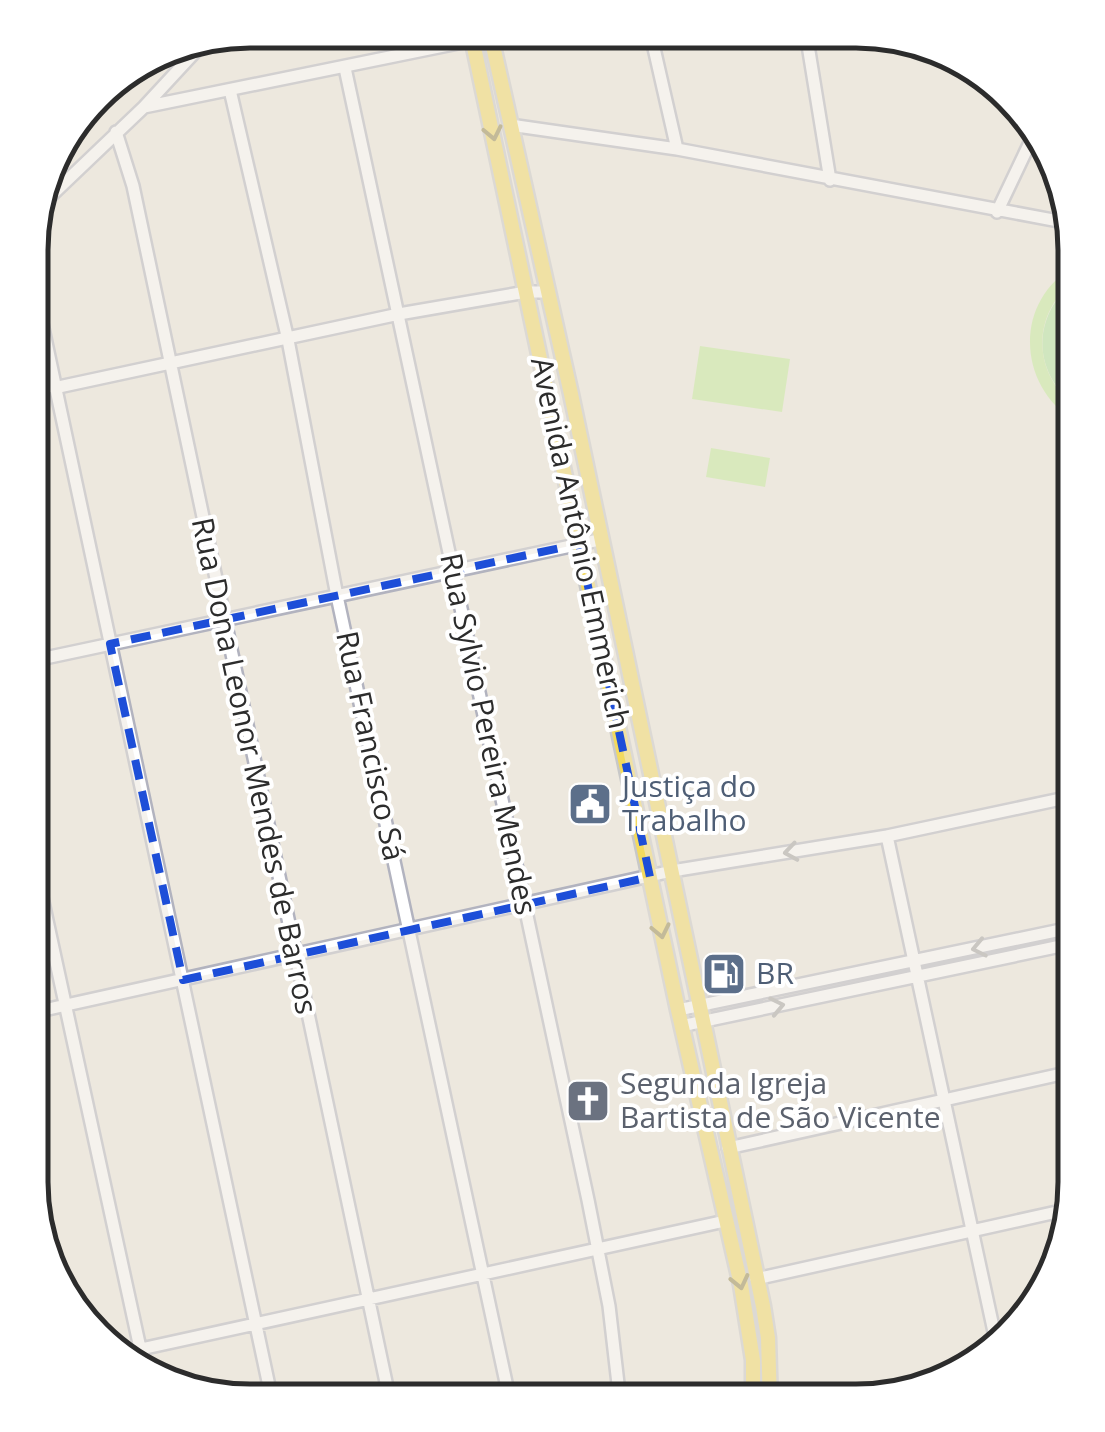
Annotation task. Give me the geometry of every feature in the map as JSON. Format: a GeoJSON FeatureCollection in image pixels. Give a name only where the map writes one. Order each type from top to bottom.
{"type":"FeatureCollection","features":[{"type":"Feature","properties":{"kind":"main road","name":"Avenida Antônio Emmerich"},"geometry":{"type":"LineString","coordinates":[[475,48],[748,1323],[752,1384]]}},
{"type":"Feature","properties":{"kind":"main road","name":"Avenida Antônio Emmerich"},"geometry":{"type":"LineString","coordinates":[[494,48],[704,1022],[767,1332],[769,1384]]}},
{"type":"Feature","properties":{"kind":"main road"},"geometry":{"type":"LineString","coordinates":[[550,399],[571,394]]}},
{"type":"Feature","properties":{"kind":"street"},"geometry":{"type":"LineString","coordinates":[[144,107],[433,48]]}},
{"type":"Feature","properties":{"kind":"street"},"geometry":{"type":"LineString","coordinates":[[654,48],[677,149]]}},
{"type":"Feature","properties":{"kind":"street"},"geometry":{"type":"LineString","coordinates":[[808,48],[830,180]]}},
{"type":"Feature","properties":{"kind":"street"},"geometry":{"type":"LineString","coordinates":[[56,191],[144,107],[188,57]]}},
{"type":"Feature","properties":{"kind":"street","name":"Rua Sylvio Pereira Mendes"},"geometry":{"type":"LineString","coordinates":[[345,68],[598,1249],[618,1384]]}},
{"type":"Feature","properties":{"kind":"street","name":"Rua Francisco Sá"},"geometry":{"type":"LineString","coordinates":[[230,90],[288,340],[337,596],[506,1384]]}},
{"type":"Feature","properties":{"kind":"street"},"geometry":{"type":"LineString","coordinates":[[510,125],[677,149],[1056,221]]}},
{"type":"Feature","properties":{"kind":"street","name":"Rua Dona Leonor Mendes de Barros"},"geometry":{"type":"LineString","coordinates":[[116,132],[133,186],[386,1384]]}},
{"type":"Feature","properties":{"kind":"street"},"geometry":{"type":"LineString","coordinates":[[997,212],[1028,146]]}},
{"type":"Feature","properties":{"kind":"street"},"geometry":{"type":"LineString","coordinates":[[54,388],[398,314],[526,292],[547,292]]}},
{"type":"Feature","properties":{"kind":"street"},"geometry":{"type":"LineString","coordinates":[[48,358],[269,1384]]}},
{"type":"Feature","properties":{"kind":"street"},"geometry":{"type":"LineString","coordinates":[[48,658],[600,540]]}},
{"type":"Feature","properties":{"kind":"street"},"geometry":{"type":"LineString","coordinates":[[48,1009],[672,871],[887,836],[1057,800]]}},
{"type":"Feature","properties":{"kind":"street"},"geometry":{"type":"LineString","coordinates":[[887,836],[993,1330]]}},
{"type":"Feature","properties":{"kind":"street"},"geometry":{"type":"LineString","coordinates":[[48,929],[141,1352]]}},
{"type":"Feature","properties":{"kind":"street"},"geometry":{"type":"LineString","coordinates":[[678,1010],[1057,931]]}},
{"type":"Feature","properties":{"kind":"street"},"geometry":{"type":"LineString","coordinates":[[682,1026],[1057,947]]}},
{"type":"Feature","properties":{"kind":"street"},"geometry":{"type":"LineString","coordinates":[[728,1148],[1057,1074]]}},
{"type":"Feature","properties":{"kind":"street"},"geometry":{"type":"LineString","coordinates":[[756,1279],[1055,1212]]}},
{"type":"Feature","properties":{"kind":"street"},"geometry":{"type":"LineString","coordinates":[[137,1350],[725,1221]]}},
{"type":"Feature","properties":{"kind":"highlighted area"},"geometry":{"type":"Polygon","coordinates":[[[579,544],[650,877],[183,980],[110,644],[579,544]]]}},
{"type":"Feature","properties":{"kind":"green space"},"geometry":{"type":"Polygon","coordinates":[[[1058,279],[1058,298],[1045,325],[1042,343],[1050,377],[1058,388],[1058,407],[1042,387],[1033,366],[1030,344],[1032,321],[1058,279]]]}},
{"type":"Feature","properties":{"kind":"green space"},"geometry":{"type":"Polygon","coordinates":[[[1058,299],[1058,387],[1044,360],[1042,343],[1058,299]]]}},
{"type":"Feature","properties":{"kind":"green space"},"geometry":{"type":"Polygon","coordinates":[[[700,346],[790,359],[782,412],[692,399],[700,346]]]}},
{"type":"Feature","properties":{"kind":"green space"},"geometry":{"type":"Polygon","coordinates":[[[711,448],[770,458],[765,487],[706,477],[711,448]]]}},
{"type":"Feature","properties":{"kind":"place","name":"Justiça do Trabalho"},"geometry":{"type":"Point","coordinates":[590,804]}},
{"type":"Feature","properties":{"kind":"place","name":"BR"},"geometry":{"type":"Point","coordinates":[724,974]}},
{"type":"Feature","properties":{"kind":"place","name":"Segunda Igreja Bartista de São Vicente"},"geometry":{"type":"Point","coordinates":[588,1101]}}]}
